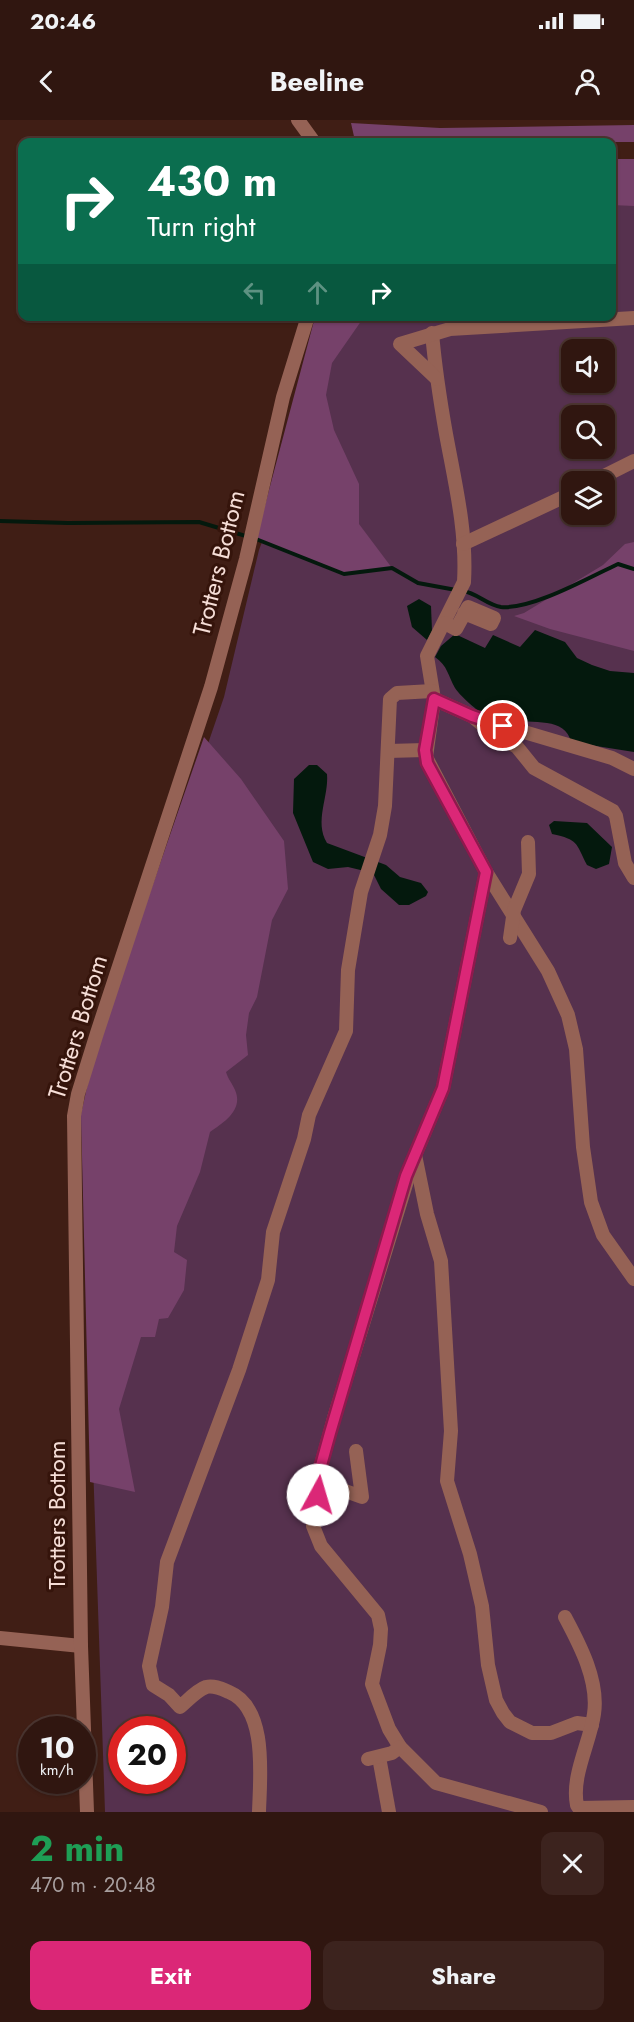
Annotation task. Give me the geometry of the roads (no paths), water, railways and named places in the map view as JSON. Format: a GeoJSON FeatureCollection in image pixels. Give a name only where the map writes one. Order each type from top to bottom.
{"type":"FeatureCollection","features":[{"type":"Feature","properties":{"kind":"street"},"geometry":{"type":"LineString","coordinates":[[298,120],[311,138]]}},
{"type":"Feature","properties":{"kind":"street"},"geometry":{"type":"LineString","coordinates":[[616,319],[634,318]]}},
{"type":"Feature","properties":{"kind":"street","name":"Trotters Bottom"},"geometry":{"type":"LineString","coordinates":[[87,1812],[81,1646],[74,1116],[78,1094],[97,1032],[211,687],[253,530],[283,397],[306,321]]}},
{"type":"Feature","properties":{"kind":"street"},"geometry":{"type":"LineString","coordinates":[[437,379],[400,344],[432,333],[594,321]]}},
{"type":"Feature","properties":{"kind":"street"},"geometry":{"type":"LineString","coordinates":[[432,333],[463,544],[464,582],[428,657],[433,695],[425,750],[427,763],[486,872],[548,971],[568,1015],[576,1048],[583,1147],[591,1202],[603,1235],[634,1279]]}},
{"type":"Feature","properties":{"kind":"street"},"geometry":{"type":"LineString","coordinates":[[614,471],[634,461]]}},
{"type":"Feature","properties":{"kind":"street"},"geometry":{"type":"LineString","coordinates":[[463,544],[561,498]]}},
{"type":"Feature","properties":{"kind":"street"},"geometry":{"type":"LineString","coordinates":[[445,622],[456,629],[464,613]]}},
{"type":"Feature","properties":{"kind":"street"},"geometry":{"type":"LineString","coordinates":[[259,1812],[260,1753],[254,1720],[248,1707],[238,1696],[215,1687],[205,1687],[180,1707],[169,1695],[153,1685],[149,1666],[162,1607],[167,1562],[239,1370],[268,1280],[273,1232],[304,1139],[309,1115],[346,1031],[348,970],[361,892],[368,874],[385,806],[390,699],[397,693],[433,695],[472,716],[612,758],[634,769]]}},
{"type":"Feature","properties":{"kind":"street"},"geometry":{"type":"LineString","coordinates":[[472,716],[492,733],[517,747],[534,768],[613,811],[625,863],[634,878]]}},
{"type":"Feature","properties":{"kind":"street"},"geometry":{"type":"LineString","coordinates":[[388,751],[425,750]]}},
{"type":"Feature","properties":{"kind":"street"},"geometry":{"type":"LineString","coordinates":[[510,938],[513,915],[528,880],[528,842]]}},
{"type":"Feature","properties":{"kind":"street"},"geometry":{"type":"LineString","coordinates":[[486,872],[443,1088],[415,1155],[334,1418],[321,1465],[313,1526],[321,1546],[378,1615],[381,1629],[380,1645],[372,1684],[389,1729],[400,1747],[436,1783],[541,1812]]}},
{"type":"Feature","properties":{"kind":"street"},"geometry":{"type":"LineString","coordinates":[[415,1155],[427,1214],[441,1261],[451,1431],[447,1481],[470,1554],[482,1606],[488,1665],[496,1700],[510,1722],[532,1733],[551,1733],[577,1723],[592,1725]]}},
{"type":"Feature","properties":{"kind":"street"},"geometry":{"type":"LineString","coordinates":[[320,1482],[362,1497],[356,1451]]}},
{"type":"Feature","properties":{"kind":"street"},"geometry":{"type":"LineString","coordinates":[[565,1617],[588,1669],[595,1706],[578,1777],[576,1799],[587,1810],[634,1807]]}},
{"type":"Feature","properties":{"kind":"street"},"geometry":{"type":"LineString","coordinates":[[0,1638],[81,1646]]}},
{"type":"Feature","properties":{"kind":"street"},"geometry":{"type":"LineString","coordinates":[[389,1812],[374,1758],[400,1747]]}},
{"type":"Feature","properties":{"kind":"waterway"},"geometry":{"type":"LineString","coordinates":[[0,521],[199,522],[256,539],[344,574],[392,568],[418,583],[456,590]]}},
{"type":"Feature","properties":{"kind":"waterway"},"geometry":{"type":"LineString","coordinates":[[463,591],[496,606],[514,607],[561,592],[618,564],[634,569]]}}]}
